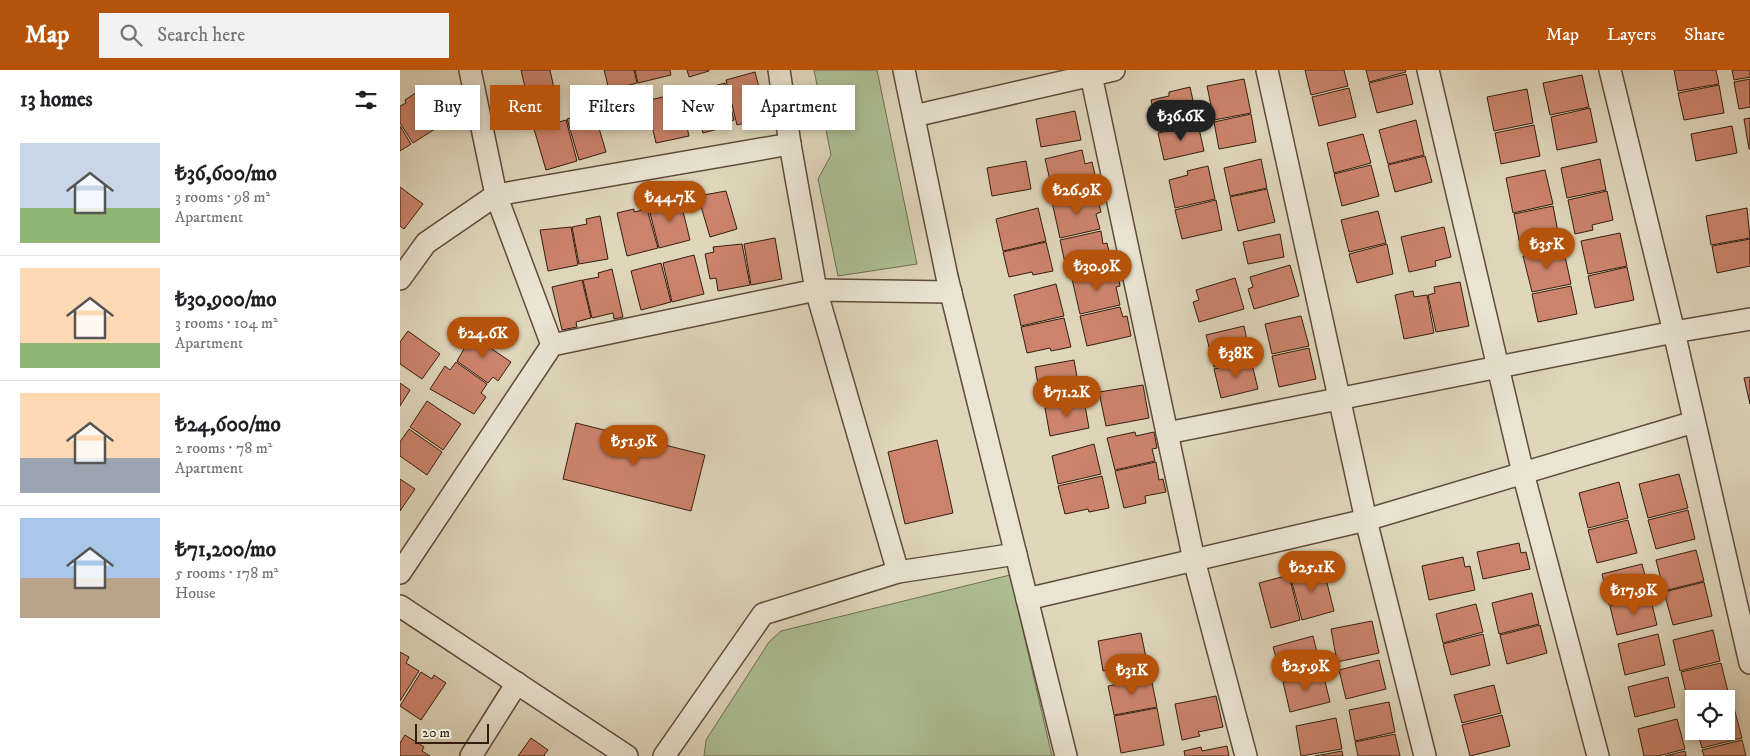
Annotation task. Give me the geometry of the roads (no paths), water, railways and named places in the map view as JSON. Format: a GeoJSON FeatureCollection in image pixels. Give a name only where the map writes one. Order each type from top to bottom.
{"type":"FeatureCollection","features":[{"type":"Feature","properties":{"kind":"street"},"geometry":{"type":"LineString","coordinates":[[470,70],[496,195],[552,345]]}},
{"type":"Feature","properties":{"kind":"street"},"geometry":{"type":"LineString","coordinates":[[779,70],[816,290],[898,572]]}},
{"type":"Feature","properties":{"kind":"street"},"geometry":{"type":"LineString","coordinates":[[904,70],[951,292],[1066,756]]}},
{"type":"Feature","properties":{"kind":"street"},"geometry":{"type":"LineString","coordinates":[[914,116],[1114,70]]}},
{"type":"Feature","properties":{"kind":"street"},"geometry":{"type":"LineString","coordinates":[[1267,70],[1366,520],[1425,756]]}},
{"type":"Feature","properties":{"kind":"street"},"geometry":{"type":"LineString","coordinates":[[1428,70],[1524,473],[1598,756]]}},
{"type":"Feature","properties":{"kind":"street"},"geometry":{"type":"LineString","coordinates":[[1610,70],[1674,332],[1750,662]]}},
{"type":"Feature","properties":{"kind":"street"},"geometry":{"type":"LineString","coordinates":[[1091,75],[1194,560],[1246,756]]}},
{"type":"Feature","properties":{"kind":"street"},"geometry":{"type":"LineString","coordinates":[[400,279],[426,243],[496,195],[790,144]]}},
{"type":"Feature","properties":{"kind":"street"},"geometry":{"type":"LineString","coordinates":[[400,573],[552,345],[816,290],[951,292]]}},
{"type":"Feature","properties":{"kind":"street"},"geometry":{"type":"LineString","coordinates":[[1167,433],[1674,332],[1750,319]]}},
{"type":"Feature","properties":{"kind":"street"},"geometry":{"type":"LineString","coordinates":[[1027,599],[1366,520],[1694,422]]}},
{"type":"Feature","properties":{"kind":"street"},"geometry":{"type":"LineString","coordinates":[[664,756],[763,614],[898,572],[1016,554]]}},
{"type":"Feature","properties":{"kind":"street"},"geometry":{"type":"LineString","coordinates":[[400,606],[627,756]]}},
{"type":"Feature","properties":{"kind":"street"},"geometry":{"type":"LineString","coordinates":[[470,756],[517,683]]}}]}
